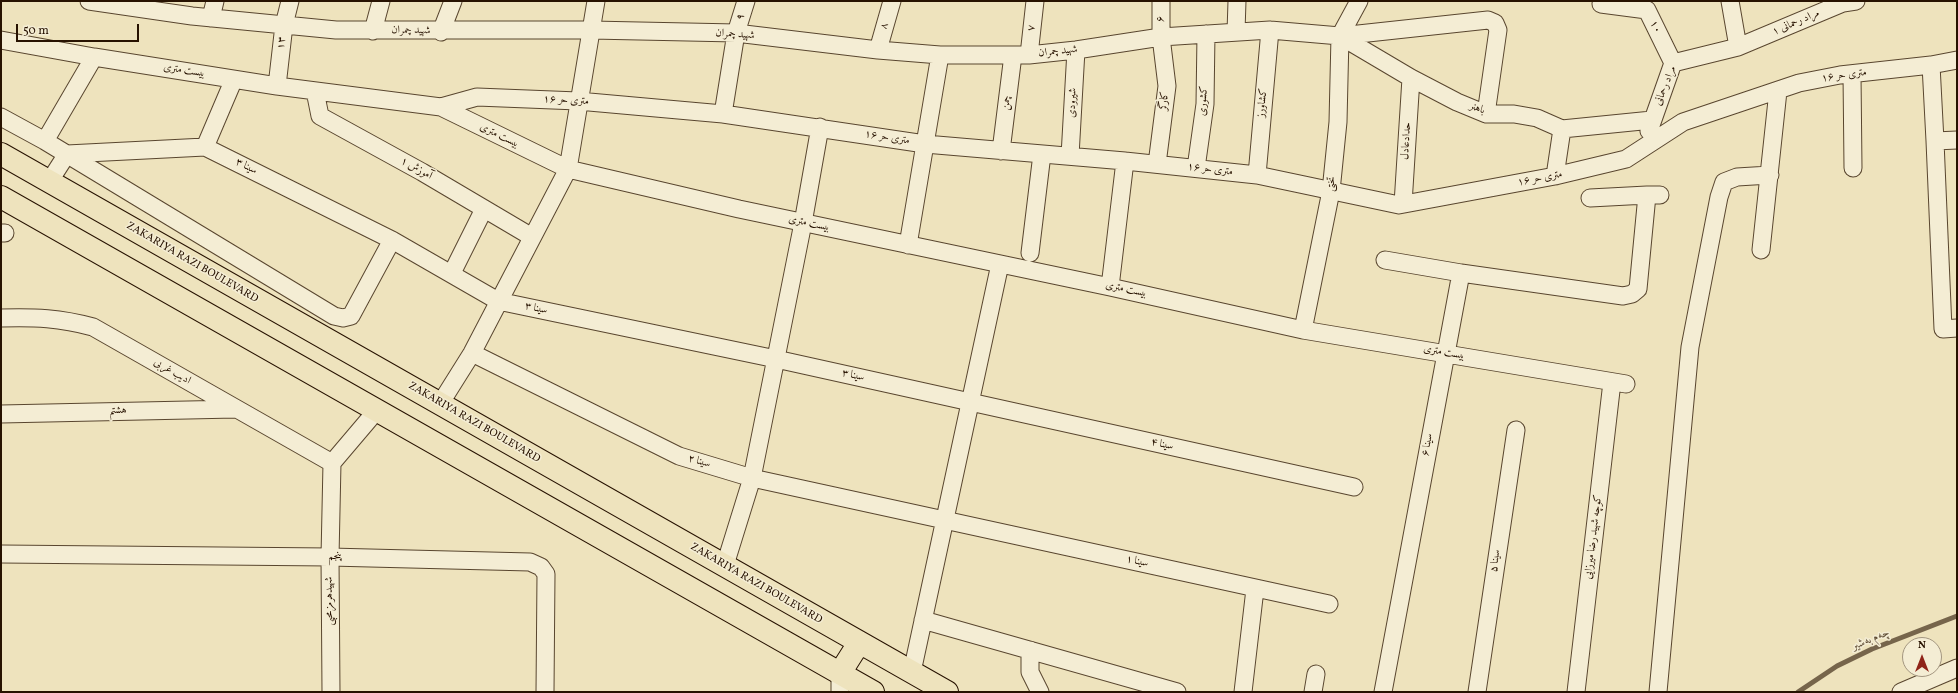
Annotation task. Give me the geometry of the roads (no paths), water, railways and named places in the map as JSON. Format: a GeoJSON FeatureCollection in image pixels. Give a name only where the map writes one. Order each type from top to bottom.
{"type":"FeatureCollection","features":[{"type":"Feature","properties":{"kind":"main road","name":"ZAKARIYA RAZI BOULEVARD"},"geometry":{"type":"LineString","coordinates":[[1,154],[947,692]]}},
{"type":"Feature","properties":{"kind":"main road"},"geometry":{"type":"LineString","coordinates":[[1,196],[377,410],[840,683],[873,692]]}},
{"type":"Feature","properties":{"kind":"main road"},"geometry":{"type":"LineString","coordinates":[[840,683],[859,643]]}},
{"type":"Feature","properties":{"kind":"street","name":"شهید چمران"},"geometry":{"type":"LineString","coordinates":[[89,1],[211,18],[336,30],[441,32],[591,30],[736,33],[878,50],[940,55],[1021,55],[1076,50],[1161,37],[1270,30],[1340,36]]}},
{"type":"Feature","properties":{"kind":"street"},"geometry":{"type":"LineString","coordinates":[[211,18],[215,1]]}},
{"type":"Feature","properties":{"kind":"street","name":"۱۳"},"geometry":{"type":"LineString","coordinates":[[277,86],[284,25],[290,1]]}},
{"type":"Feature","properties":{"kind":"street"},"geometry":{"type":"LineString","coordinates":[[374,31],[381,1]]}},
{"type":"Feature","properties":{"kind":"street"},"geometry":{"type":"LineString","coordinates":[[441,32],[452,1]]}},
{"type":"Feature","properties":{"kind":"street"},"geometry":{"type":"LineString","coordinates":[[440,404],[472,352],[568,170],[578,101],[596,1]]}},
{"type":"Feature","properties":{"kind":"street","name":"۹"},"geometry":{"type":"LineString","coordinates":[[723,114],[736,33],[746,1]]}},
{"type":"Feature","properties":{"kind":"street","name":"۸"},"geometry":{"type":"LineString","coordinates":[[878,50],[892,1]]}},
{"type":"Feature","properties":{"kind":"street","name":"۷"},"geometry":{"type":"LineString","coordinates":[[1021,55],[1034,1]]}},
{"type":"Feature","properties":{"kind":"street","name":"۶"},"geometry":{"type":"LineString","coordinates":[[1161,1],[1161,37]]}},
{"type":"Feature","properties":{"kind":"street"},"geometry":{"type":"LineString","coordinates":[[1236,32],[1237,1]]}},
{"type":"Feature","properties":{"kind":"street"},"geometry":{"type":"LineString","coordinates":[[1340,36],[1359,1]]}},
{"type":"Feature","properties":{"kind":"street"},"geometry":{"type":"LineString","coordinates":[[1730,1],[1738,47]]}},
{"type":"Feature","properties":{"kind":"street","name":"مراد رحمانی ۱"},"geometry":{"type":"LineString","coordinates":[[1738,47],[1843,3],[1856,1]]}},
{"type":"Feature","properties":{"kind":"street","name":"۱۰"},"geometry":{"type":"LineString","coordinates":[[1602,4],[1646,10],[1673,63]]}},
{"type":"Feature","properties":{"kind":"street"},"geometry":{"type":"LineString","coordinates":[[1340,36],[1488,20],[1494,23],[1498,30],[1486,114]]}},
{"type":"Feature","properties":{"kind":"street","name":"کشاورز"},"geometry":{"type":"LineString","coordinates":[[1257,176],[1270,30]]}},
{"type":"Feature","properties":{"kind":"street","name":"کشوری"},"geometry":{"type":"LineString","coordinates":[[1196,168],[1205,104],[1206,34]]}},
{"type":"Feature","properties":{"kind":"street","name":"باهنر"},"geometry":{"type":"LineString","coordinates":[[1340,36],[1411,78],[1457,102],[1486,114],[1514,114],[1537,118],[1562,129],[1652,120]]}},
{"type":"Feature","properties":{"kind":"street","name":"تختی"},"geometry":{"type":"LineString","coordinates":[[1303,330],[1331,191],[1338,122],[1340,36]]}},
{"type":"Feature","properties":{"kind":"street","name":"کارگر"},"geometry":{"type":"LineString","coordinates":[[1157,164],[1167,86],[1161,37]]}},
{"type":"Feature","properties":{"kind":"street","name":"بیست متری"},"geometry":{"type":"LineString","coordinates":[[1,40],[94,58],[277,86],[440,107],[568,170],[803,223],[1110,287],[1303,330],[1619,383]]}},
{"type":"Feature","properties":{"kind":"street","name":"مراد رحمانی"},"geometry":{"type":"LineString","coordinates":[[1642,148],[1673,63],[1738,47]]}},
{"type":"Feature","properties":{"kind":"street","name":"شیرودی"},"geometry":{"type":"LineString","coordinates":[[1070,156],[1076,50]]}},
{"type":"Feature","properties":{"kind":"street"},"geometry":{"type":"LineString","coordinates":[[908,245],[940,55]]}},
{"type":"Feature","properties":{"kind":"street","name":"چمن"},"geometry":{"type":"LineString","coordinates":[[1001,151],[1021,55]]}},
{"type":"Feature","properties":{"kind":"street"},"geometry":{"type":"LineString","coordinates":[[45,141],[94,58]]}},
{"type":"Feature","properties":{"kind":"street","name":"۱۶ متری حر"},"geometry":{"type":"LineString","coordinates":[[440,107],[477,97],[578,101],[723,114],[820,127],[925,144],[1157,164],[1257,176],[1399,205],[1556,176],[1626,159],[1682,122],[1799,83],[1852,74],[1931,65],[1957,60]]}},
{"type":"Feature","properties":{"kind":"street"},"geometry":{"type":"LineString","coordinates":[[1931,65],[1943,328],[1957,328]]}},
{"type":"Feature","properties":{"kind":"street"},"geometry":{"type":"LineString","coordinates":[[1852,74],[1853,168]]}},
{"type":"Feature","properties":{"kind":"street","name":"حدادعادل"},"geometry":{"type":"LineString","coordinates":[[1403,204],[1411,78]]}},
{"type":"Feature","properties":{"kind":"street"},"geometry":{"type":"LineString","coordinates":[[67,154],[205,147],[234,79]]}},
{"type":"Feature","properties":{"kind":"street","name":"آموزش ۱"},"geometry":{"type":"LineString","coordinates":[[315,90],[320,116],[532,237]]}},
{"type":"Feature","properties":{"kind":"street"},"geometry":{"type":"LineString","coordinates":[[1761,250],[1778,90]]}},
{"type":"Feature","properties":{"kind":"street"},"geometry":{"type":"LineString","coordinates":[[1,117],[67,154],[334,316],[343,318],[351,316],[392,240]]}},
{"type":"Feature","properties":{"kind":"street"},"geometry":{"type":"LineString","coordinates":[[725,565],[752,478],[803,223],[820,127]]}},
{"type":"Feature","properties":{"kind":"street"},"geometry":{"type":"LineString","coordinates":[[1556,176],[1562,129]]}},
{"type":"Feature","properties":{"kind":"street"},"geometry":{"type":"LineString","coordinates":[[1935,141],[1957,140]]}},
{"type":"Feature","properties":{"kind":"street","name":"سینا ۳"},"geometry":{"type":"LineString","coordinates":[[205,147],[392,240],[452,273],[498,301],[776,359],[970,402]]}},
{"type":"Feature","properties":{"kind":"street"},"geometry":{"type":"LineString","coordinates":[[49,182],[67,154]]}},
{"type":"Feature","properties":{"kind":"street"},"geometry":{"type":"LineString","coordinates":[[1030,253],[1042,154]]}},
{"type":"Feature","properties":{"kind":"street"},"geometry":{"type":"LineString","coordinates":[[1110,287],[1125,161]]}},
{"type":"Feature","properties":{"kind":"street"},"geometry":{"type":"LineString","coordinates":[[1658,692],[1690,347],[1719,196],[1724,182],[1737,177],[1770,175]]}},
{"type":"Feature","properties":{"kind":"street"},"geometry":{"type":"LineString","coordinates":[[1385,260],[1461,273],[1623,296],[1632,294],[1638,289],[1654,195],[1590,198]]}},
{"type":"Feature","properties":{"kind":"street"},"geometry":{"type":"LineString","coordinates":[[452,273],[484,209]]}},
{"type":"Feature","properties":{"kind":"street"},"geometry":{"type":"LineString","coordinates":[[912,672],[1000,264]]}},
{"type":"Feature","properties":{"kind":"street","name":"سینا ۶"},"geometry":{"type":"LineString","coordinates":[[1383,692],[1444,353],[1461,273]]}},
{"type":"Feature","properties":{"kind":"street"},"geometry":{"type":"LineString","coordinates":[[299,324],[313,303]]}},
{"type":"Feature","properties":{"kind":"street","name":"ادیب غربی"},"geometry":{"type":"LineString","coordinates":[[1,318],[43,317],[93,327],[332,463]]}},
{"type":"Feature","properties":{"kind":"street","name":"سینا ۲"},"geometry":{"type":"LineString","coordinates":[[472,352],[679,456],[752,478],[945,519]]}},
{"type":"Feature","properties":{"kind":"street","name":"کوچه شهید رضا میرزایی"},"geometry":{"type":"LineString","coordinates":[[1576,692],[1619,383]]}},
{"type":"Feature","properties":{"kind":"street","name":"سینا ۴"},"geometry":{"type":"LineString","coordinates":[[970,402],[1354,487]]}},
{"type":"Feature","properties":{"kind":"street","name":"هشتم"},"geometry":{"type":"LineString","coordinates":[[1,414],[236,409]]}},
{"type":"Feature","properties":{"kind":"street"},"geometry":{"type":"LineString","coordinates":[[332,463],[377,410]]}},
{"type":"Feature","properties":{"kind":"street","name":"سینا ۵"},"geometry":{"type":"LineString","coordinates":[[1477,692],[1516,430]]}},
{"type":"Feature","properties":{"kind":"street","name":"شهیدهرمزمحبی"},"geometry":{"type":"LineString","coordinates":[[331,692],[330,557],[332,463]]}},
{"type":"Feature","properties":{"kind":"street","name":"۱ سینا"},"geometry":{"type":"LineString","coordinates":[[945,519],[1255,589],[1329,604]]}},
{"type":"Feature","properties":{"kind":"street","name":"پنجم"},"geometry":{"type":"LineString","coordinates":[[1,554],[330,557],[530,562],[541,567],[546,574],[545,692]]}},
{"type":"Feature","properties":{"kind":"street"},"geometry":{"type":"LineString","coordinates":[[1243,692],[1255,589]]}},
{"type":"Feature","properties":{"kind":"street"},"geometry":{"type":"LineString","coordinates":[[924,620],[1177,692]]}},
{"type":"Feature","properties":{"kind":"street"},"geometry":{"type":"LineString","coordinates":[[1030,650],[1030,672],[1040,692]]}},
{"type":"Feature","properties":{"kind":"street"},"geometry":{"type":"LineString","coordinates":[[1902,692],[1957,668]]}},
{"type":"Feature","properties":{"kind":"street"},"geometry":{"type":"LineString","coordinates":[[1313,692],[1316,674]]}},
{"type":"Feature","properties":{"kind":"waterway","name":"چەم بەشیر"},"geometry":{"type":"LineString","coordinates":[[1798,692],[1837,666],[1872,649],[1957,616]]}}]}
